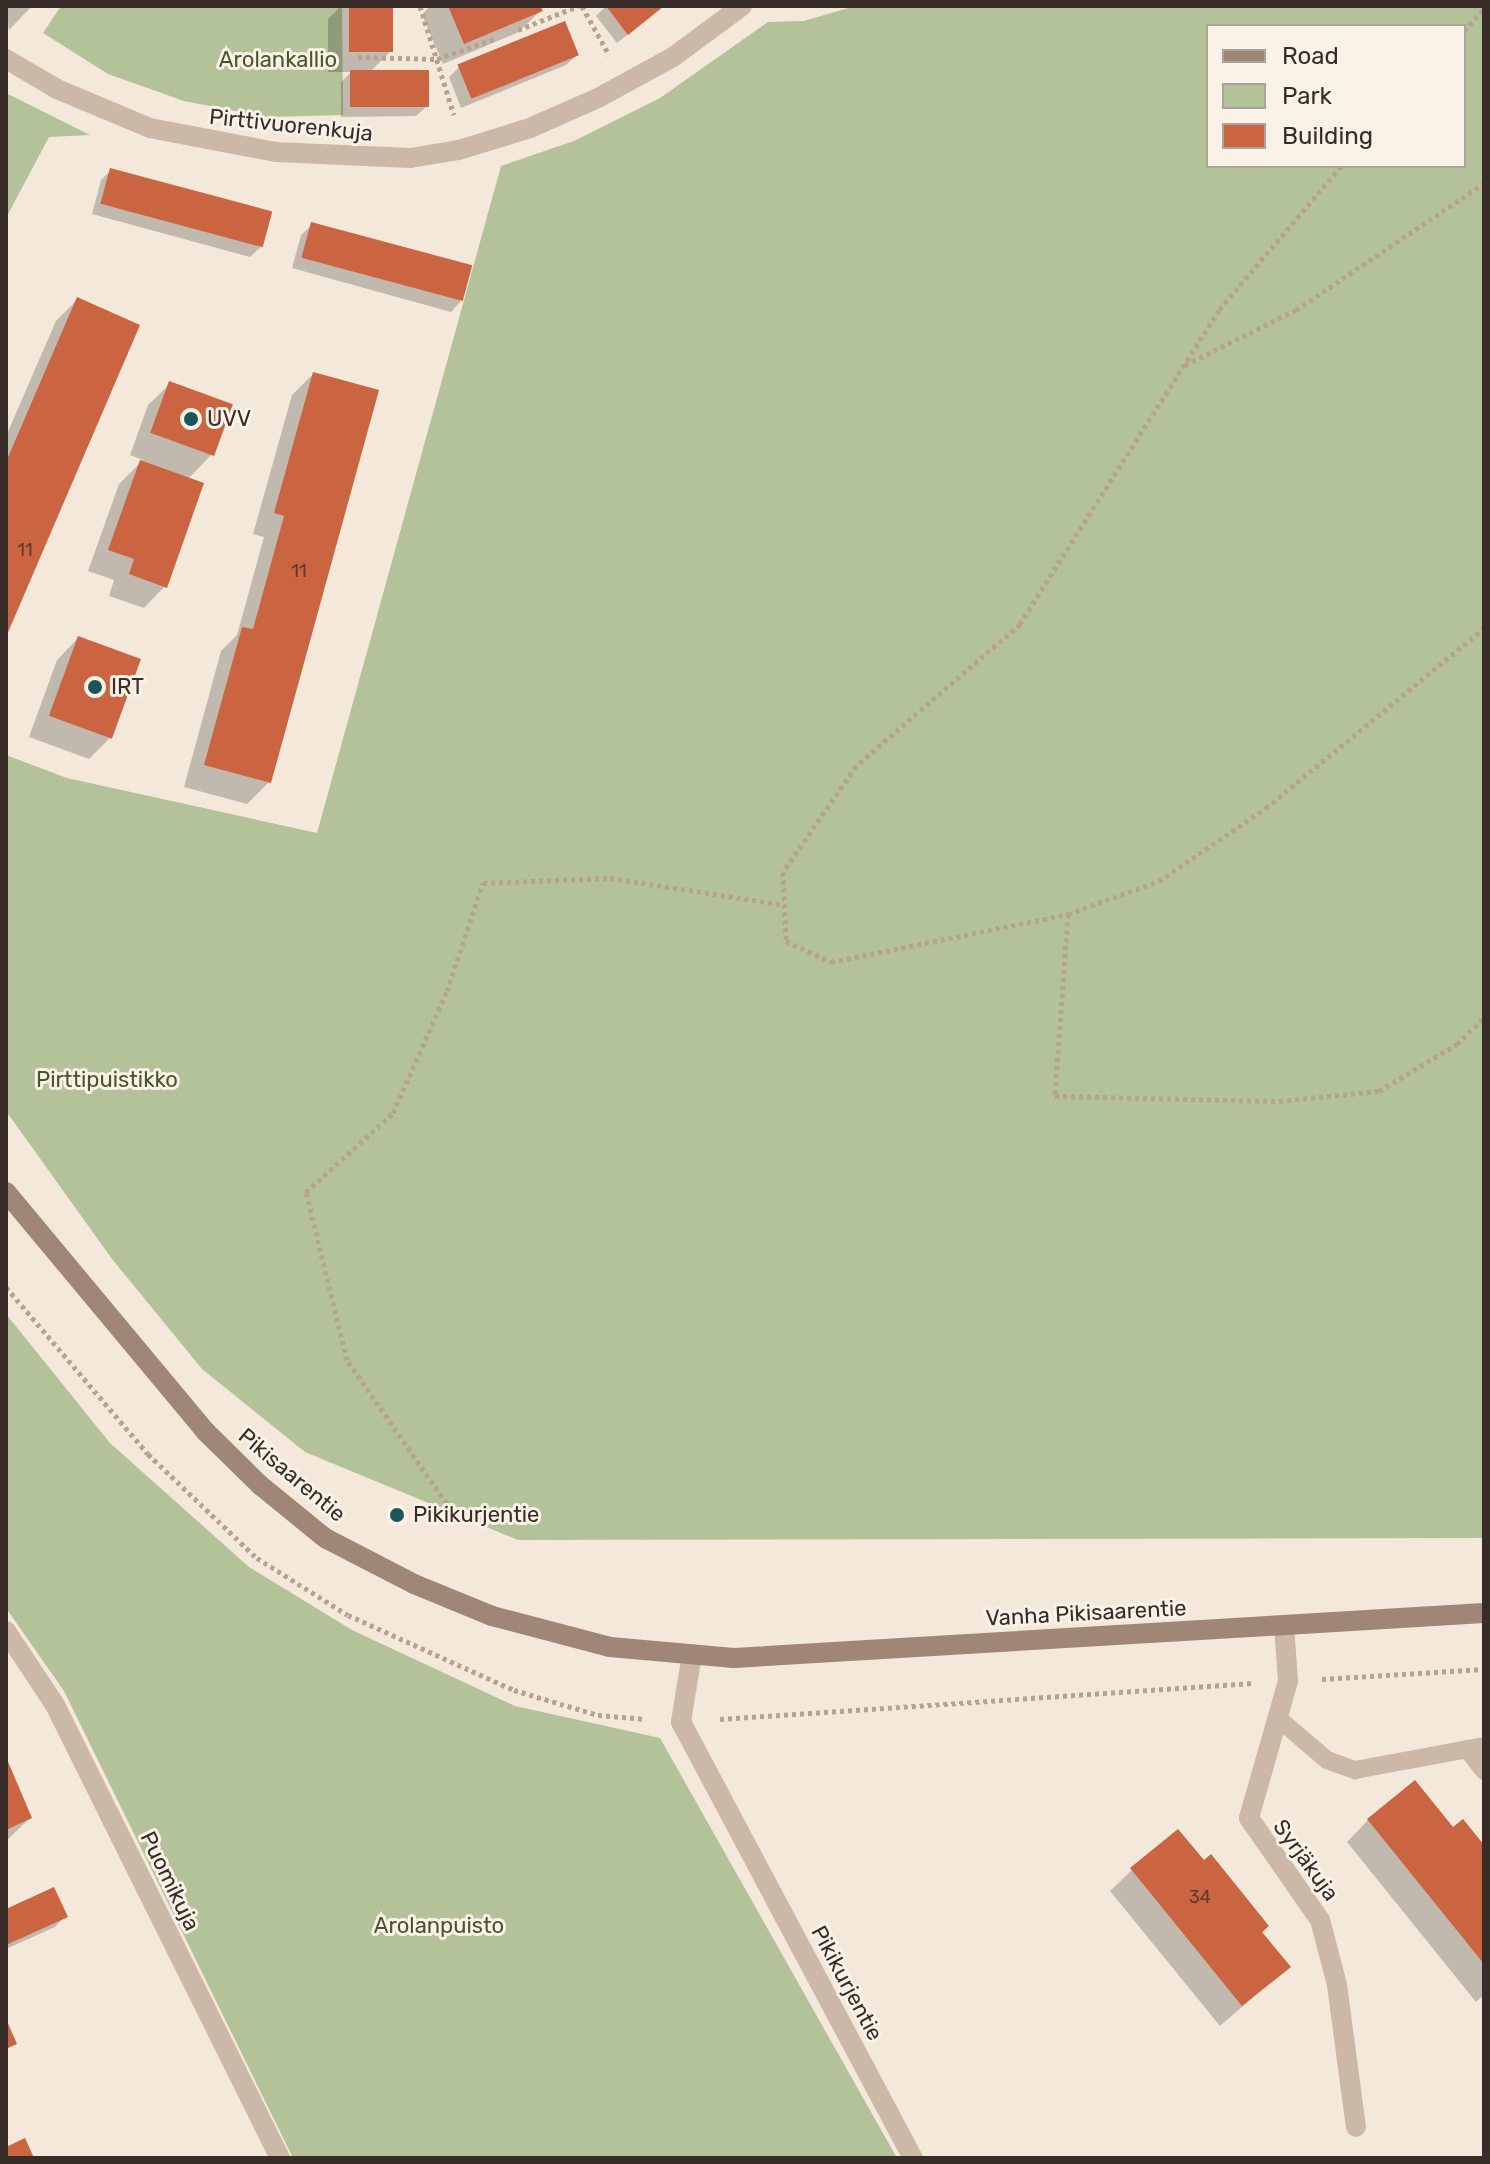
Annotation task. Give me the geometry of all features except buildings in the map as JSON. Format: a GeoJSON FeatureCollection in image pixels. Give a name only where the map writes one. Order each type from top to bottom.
{"type":"FeatureCollection","features":[{"type":"Feature","properties":{"kind":"street","name":"Pirttivuorenkuja"},"geometry":{"type":"LineString","coordinates":[[6,59],[57,89],[150,128],[276,152],[410,158],[530,128],[598,98],[673,57],[742,6]]}},
{"type":"Feature","properties":{"kind":"street","name":"Pikisaarentie"},"geometry":{"type":"LineString","coordinates":[[6,1192],[205,1431],[325,1538],[414,1584],[492,1616],[610,1647],[692,1654]]}},
{"type":"Feature","properties":{"kind":"street","name":"Vanha Pikisaarentie"},"geometry":{"type":"LineString","coordinates":[[692,1654],[734,1658],[1484,1613]]}},
{"type":"Feature","properties":{"kind":"street","name":"Syrjäkuja"},"geometry":{"type":"LineString","coordinates":[[1284,1625],[1288,1681],[1280,1720],[1250,1800],[1249,1818],[1320,1920],[1337,1985],[1356,2127]]}},
{"type":"Feature","properties":{"kind":"street","name":"Puomikuja"},"geometry":{"type":"LineString","coordinates":[[6,1631],[55,1705],[280,2158]]}},
{"type":"Feature","properties":{"kind":"street","name":"Pikikurjentie"},"geometry":{"type":"LineString","coordinates":[[692,1654],[681,1722],[913,2158]]}},
{"type":"Feature","properties":{"kind":"lane"},"geometry":{"type":"LineString","coordinates":[[1280,1720],[1327,1760],[1355,1770],[1475,1748],[1484,1771]]}},
{"type":"Feature","properties":{"kind":"path"},"geometry":{"type":"LineString","coordinates":[[420,6],[456,120]]}},
{"type":"Feature","properties":{"kind":"path"},"geometry":{"type":"LineString","coordinates":[[518,30],[580,6],[612,59]]}},
{"type":"Feature","properties":{"kind":"path"},"geometry":{"type":"LineString","coordinates":[[1466,29],[1484,9]]}},
{"type":"Feature","properties":{"kind":"path"},"geometry":{"type":"LineString","coordinates":[[358,57],[437,59],[494,39]]}},
{"type":"Feature","properties":{"kind":"path"},"geometry":{"type":"LineString","coordinates":[[1339,168],[1219,310],[1020,624],[856,766],[783,872],[786,941],[831,962],[1068,914],[1159,881],[1266,808],[1484,628]]}},
{"type":"Feature","properties":{"kind":"path"},"geometry":{"type":"LineString","coordinates":[[1183,365],[1296,310],[1484,183]]}},
{"type":"Feature","properties":{"kind":"path"},"geometry":{"type":"LineString","coordinates":[[451,1510],[347,1360],[306,1192],[393,1113],[447,991],[483,883],[610,878],[784,905]]}},
{"type":"Feature","properties":{"kind":"path"},"geometry":{"type":"LineString","coordinates":[[1068,914],[1055,1096],[1279,1101],[1379,1091],[1457,1044],[1484,1018]]}},
{"type":"Feature","properties":{"kind":"green space","name":"Arolankallio"},"geometry":{"type":"Polygon","coordinates":[[[61,6],[342,6],[343,115],[266,117],[184,101],[108,74],[43,33],[61,6]]]}},
{"type":"Feature","properties":{"kind":"green space","name":"Pirttipuistikko"},"geometry":{"type":"Polygon","coordinates":[[[855,6],[1484,6],[1484,1538],[518,1540],[305,1452],[202,1369],[112,1259],[6,1111],[6,755],[67,778],[317,833],[501,166],[574,141],[660,98],[768,22],[804,21],[855,6]]]}},
{"type":"Feature","properties":{"kind":"green space"},"geometry":{"type":"Polygon","coordinates":[[[6,93],[90,135],[49,137],[6,218],[6,93]]]}},
{"type":"Feature","properties":{"kind":"green space","name":"Arolanpuisto"},"geometry":{"type":"Polygon","coordinates":[[[6,1314],[110,1443],[249,1567],[352,1630],[515,1706],[660,1738],[897,2158],[293,2158],[64,1691],[6,1608],[6,1314]]]}},
{"type":"Feature","properties":{"kind":"place","name":"UVV"},"geometry":{"type":"Point","coordinates":[191,419]}},
{"type":"Feature","properties":{"kind":"place","name":"IRT"},"geometry":{"type":"Point","coordinates":[95,687]}},
{"type":"Feature","properties":{"kind":"place","name":"Pikikurjentie"},"geometry":{"type":"Point","coordinates":[397,1515]}}]}
